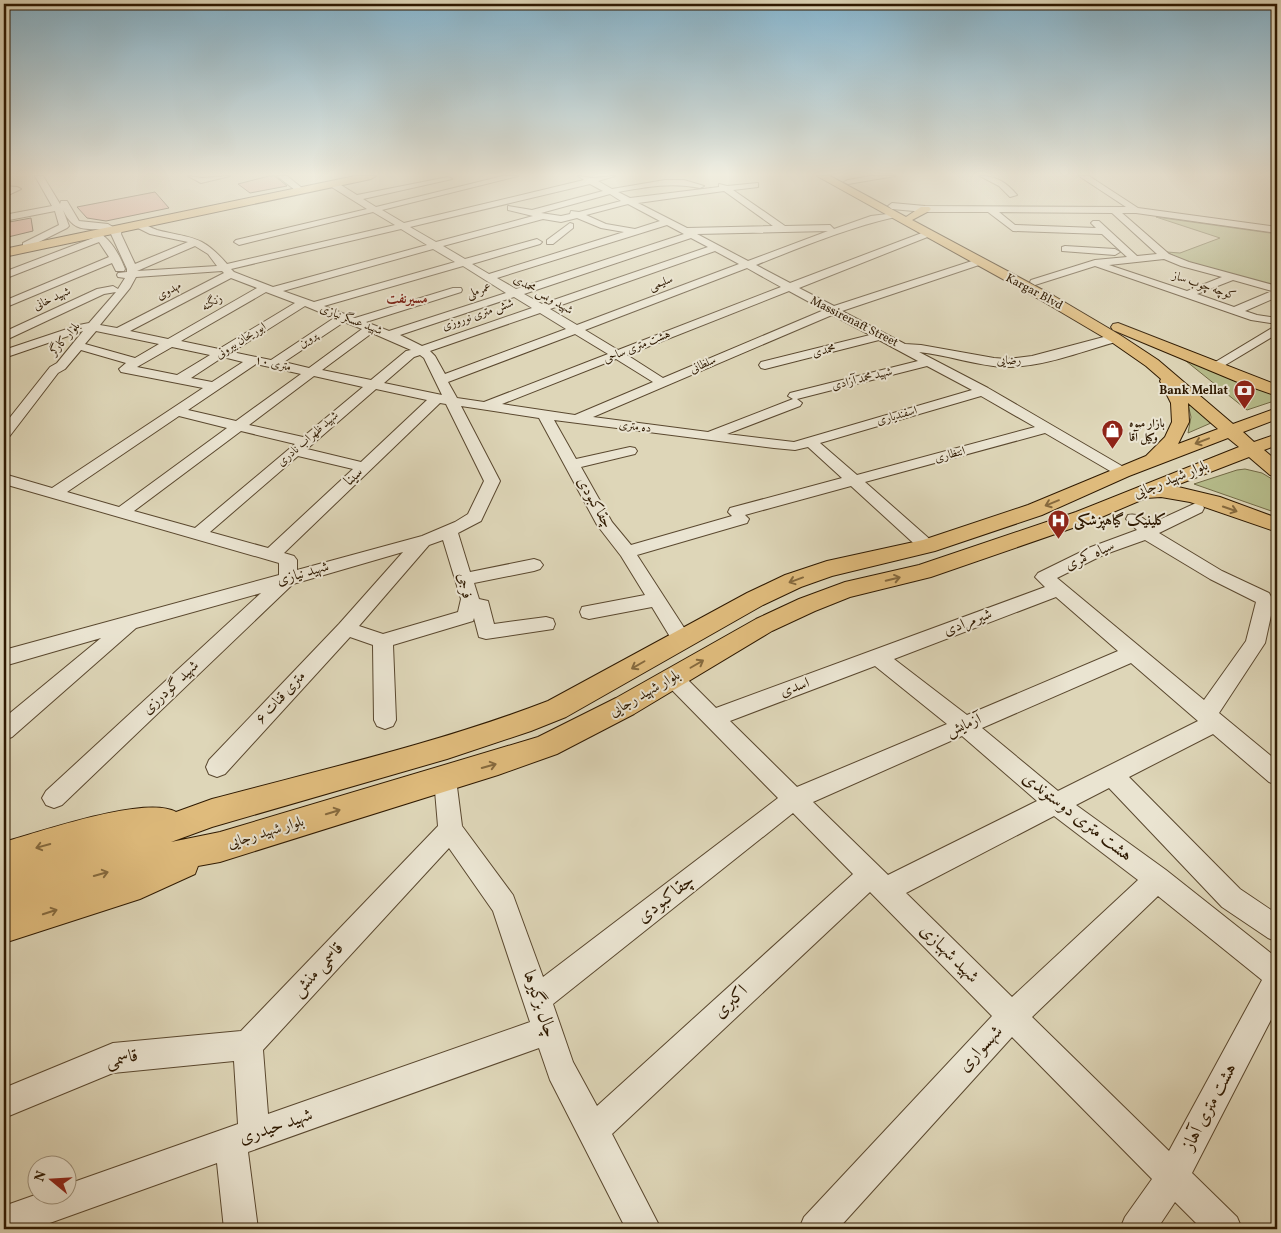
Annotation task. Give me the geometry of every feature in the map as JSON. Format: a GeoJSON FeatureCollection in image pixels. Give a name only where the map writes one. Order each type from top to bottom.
{"type":"FeatureCollection","features":[{"type":"Feature","properties":{"kind":"main road"},"geometry":{"type":"LineString","coordinates":[[4,249],[85,234]]}},
{"type":"Feature","properties":{"kind":"main road"},"geometry":{"type":"LineString","coordinates":[[4,254],[103,234]]}},
{"type":"Feature","properties":{"kind":"main road","name":"Kargar Blvd"},"geometry":{"type":"LineString","coordinates":[[927,234],[1064,308],[1116,332],[1158,368],[1269,444],[1277,471]]}},
{"type":"Feature","properties":{"kind":"main road","name":"Kargar Blvd"},"geometry":{"type":"LineString","coordinates":[[944,234],[1035,282],[1116,332],[1185,371],[1199,383]]}},
{"type":"Feature","properties":{"kind":"main road"},"geometry":{"type":"LineString","coordinates":[[1116,332],[1277,391]]}},
{"type":"Feature","properties":{"kind":"main road"},"geometry":{"type":"LineString","coordinates":[[1158,368],[1180,378],[1186,376],[1185,371]]}},
{"type":"Feature","properties":{"kind":"main road"},"geometry":{"type":"LineString","coordinates":[[1149,462],[1172,440],[1180,427],[1182,414],[1181,403],[1176,393],[1158,368]]}},
{"type":"Feature","properties":{"kind":"main road","name":"بلوار شهید رجایی"},"geometry":{"type":"LineString","coordinates":[[4,879],[114,848],[194,820],[447,747],[521,723],[557,709],[776,588],[837,567],[927,546],[1035,510],[1238,422],[1277,413]]}},
{"type":"Feature","properties":{"kind":"main road","name":"بلوار شهید رجایی"},"geometry":{"type":"LineString","coordinates":[[4,902],[144,862],[220,847],[547,746],[625,706],[764,625],[854,588],[932,568],[1083,517],[1133,507],[1269,444]]}},
{"type":"Feature","properties":{"kind":"main road"},"geometry":{"type":"LineString","coordinates":[[1133,507],[1153,491],[1175,492],[1277,525]]}},
{"type":"Feature","properties":{"kind":"main road"},"geometry":{"type":"LineString","coordinates":[[837,567],[854,588]]}},
{"type":"Feature","properties":{"kind":"main road"},"geometry":{"type":"LineString","coordinates":[[4,857],[121,824],[194,820]]}},
{"type":"Feature","properties":{"kind":"main road"},"geometry":{"type":"LineString","coordinates":[[4,926],[140,883],[220,847]]}},
{"type":"Feature","properties":{"kind":"street"},"geometry":{"type":"LineString","coordinates":[[26,245],[50,234]]}},
{"type":"Feature","properties":{"kind":"street"},"geometry":{"type":"LineString","coordinates":[[116,234],[129,273]]}},
{"type":"Feature","properties":{"kind":"street"},"geometry":{"type":"LineString","coordinates":[[161,234],[186,238],[196,242],[211,252],[228,271]]}},
{"type":"Feature","properties":{"kind":"street"},"geometry":{"type":"LineString","coordinates":[[252,255],[239,242],[273,234]]}},
{"type":"Feature","properties":{"kind":"street"},"geometry":{"type":"LineString","coordinates":[[4,276],[98,236],[129,273],[228,271],[252,255],[367,234]]}},
{"type":"Feature","properties":{"kind":"street","name":"شهید ویس محمدی"},"geometry":{"type":"LineString","coordinates":[[413,234],[541,308],[663,383]]}},
{"type":"Feature","properties":{"kind":"street","name":"زنگنه"},"geometry":{"type":"LineString","coordinates":[[170,342],[270,288],[434,246],[474,234]]}},
{"type":"Feature","properties":{"kind":"street"},"geometry":{"type":"LineString","coordinates":[[550,242],[562,234]]}},
{"type":"Feature","properties":{"kind":"street"},"geometry":{"type":"LineString","coordinates":[[596,234],[614,239]]}},
{"type":"Feature","properties":{"kind":"street"},"geometry":{"type":"LineString","coordinates":[[488,277],[631,234]]}},
{"type":"Feature","properties":{"kind":"street","name":"عمرملی"},"geometry":{"type":"LineString","coordinates":[[389,335],[516,294],[686,234]]}},
{"type":"Feature","properties":{"kind":"street","name":"Massirenaft Street"},"geometry":{"type":"LineString","coordinates":[[689,234],[983,391],[1122,472]]}},
{"type":"Feature","properties":{"kind":"street","name":"سلیمی"},"geometry":{"type":"LineString","coordinates":[[441,380],[829,234]]}},
{"type":"Feature","properties":{"kind":"street","name":"هشت متری ساحی"},"geometry":{"type":"LineString","coordinates":[[486,406],[927,234]]}},
{"type":"Feature","properties":{"kind":"street"},"geometry":{"type":"LineString","coordinates":[[1107,234],[1132,256]]}},
{"type":"Feature","properties":{"kind":"street"},"geometry":{"type":"LineString","coordinates":[[1140,234],[1165,256]]}},
{"type":"Feature","properties":{"kind":"street"},"geometry":{"type":"LineString","coordinates":[[129,273],[196,242]]}},
{"type":"Feature","properties":{"kind":"street","name":"ابوریحان بیرونی"},"geometry":{"type":"LineString","coordinates":[[178,380],[221,353],[309,304],[536,242]]}},
{"type":"Feature","properties":{"kind":"street"},"geometry":{"type":"LineString","coordinates":[[516,247],[546,260]]}},
{"type":"Feature","properties":{"kind":"street","name":"شش متری نوروزی"},"geometry":{"type":"LineString","coordinates":[[421,350],[715,248]]}},
{"type":"Feature","properties":{"kind":"street"},"geometry":{"type":"LineString","coordinates":[[1065,250],[1132,256],[1165,256],[1277,291]]}},
{"type":"Feature","properties":{"kind":"street"},"geometry":{"type":"LineString","coordinates":[[1035,282],[1095,263],[1132,256]]}},
{"type":"Feature","properties":{"kind":"street"},"geometry":{"type":"LineString","coordinates":[[4,306],[115,258]]}},
{"type":"Feature","properties":{"kind":"street"},"geometry":{"type":"LineString","coordinates":[[831,311],[978,262]]}},
{"type":"Feature","properties":{"kind":"street","name":"کوچه چوب ساز"},"geometry":{"type":"LineString","coordinates":[[1095,263],[1254,318],[1277,321]]}},
{"type":"Feature","properties":{"kind":"street"},"geometry":{"type":"LineString","coordinates":[[1143,280],[1186,264]]}},
{"type":"Feature","properties":{"kind":"street","name":"شهید عسگر نیازی"},"geometry":{"type":"LineString","coordinates":[[228,271],[389,335],[421,350],[429,356],[441,380],[445,400]]}},
{"type":"Feature","properties":{"kind":"street","name":"مهدوی"},"geometry":{"type":"LineString","coordinates":[[121,332],[228,271]]}},
{"type":"Feature","properties":{"kind":"street","name":"بلوار کارگر"},"geometry":{"type":"LineString","coordinates":[[129,273],[113,289],[88,327],[77,345],[60,366],[54,370],[52,366],[88,327],[126,286],[129,273]]}},
{"type":"Feature","properties":{"kind":"street"},"geometry":{"type":"LineString","coordinates":[[1186,295],[1232,277]]}},
{"type":"Feature","properties":{"kind":"street","name":"شهید خانی"},"geometry":{"type":"LineString","coordinates":[[4,336],[101,291],[113,289]]}},
{"type":"Feature","properties":{"kind":"street","name":"پروین"},"geometry":{"type":"LineString","coordinates":[[273,364],[349,319],[457,290]]}},
{"type":"Feature","properties":{"kind":"street"},"geometry":{"type":"LineString","coordinates":[[1234,311],[1277,291]]}},
{"type":"Feature","properties":{"kind":"street"},"geometry":{"type":"LineString","coordinates":[[4,292],[25,296]]}},
{"type":"Feature","properties":{"kind":"street","name":"سلطانی"},"geometry":{"type":"LineString","coordinates":[[576,419],[831,311]]}},
{"type":"Feature","properties":{"kind":"street"},"geometry":{"type":"LineString","coordinates":[[4,325],[20,328]]}},
{"type":"Feature","properties":{"kind":"street"},"geometry":{"type":"LineString","coordinates":[[4,354],[88,327]]}},
{"type":"Feature","properties":{"kind":"street","name":"۱۰ متری"},"geometry":{"type":"LineString","coordinates":[[88,327],[170,342],[445,400]]}},
{"type":"Feature","properties":{"kind":"street"},"geometry":{"type":"LineString","coordinates":[[122,512],[371,328]]}},
{"type":"Feature","properties":{"kind":"street"},"geometry":{"type":"LineString","coordinates":[[1213,367],[1277,329]]}},
{"type":"Feature","properties":{"kind":"street","name":"رضایی"},"geometry":{"type":"LineString","coordinates":[[902,347],[933,349],[962,358],[1008,363],[1026,361],[1116,332]]}},
{"type":"Feature","properties":{"kind":"street","name":"محمدی"},"geometry":{"type":"LineString","coordinates":[[765,365],[882,336]]}},
{"type":"Feature","properties":{"kind":"street"},"geometry":{"type":"LineString","coordinates":[[170,342],[125,369],[213,386]]}},
{"type":"Feature","properties":{"kind":"street"},"geometry":{"type":"LineString","coordinates":[[77,345],[136,362]]}},
{"type":"Feature","properties":{"kind":"street","name":"شهید ظهراب نادری"},"geometry":{"type":"LineString","coordinates":[[198,534],[400,360],[421,350]]}},
{"type":"Feature","properties":{"kind":"street"},"geometry":{"type":"LineString","coordinates":[[55,493],[254,360]]}},
{"type":"Feature","properties":{"kind":"street","name":"شهید محمد آزادی"},"geometry":{"type":"LineString","coordinates":[[708,436],[795,400],[929,362]]}},
{"type":"Feature","properties":{"kind":"street"},"geometry":{"type":"LineString","coordinates":[[4,434],[54,370]]}},
{"type":"Feature","properties":{"kind":"street","name":"اسفندیاری"},"geometry":{"type":"LineString","coordinates":[[813,444],[983,391]]}},
{"type":"Feature","properties":{"kind":"street","name":"ده متری"},"geometry":{"type":"LineString","coordinates":[[445,400],[708,436],[795,446],[813,444]]}},
{"type":"Feature","properties":{"kind":"street","name":"سینا"},"geometry":{"type":"LineString","coordinates":[[271,555],[364,467],[445,400]]}},
{"type":"Feature","properties":{"kind":"street","name":"شهید نیازی"},"geometry":{"type":"LineString","coordinates":[[4,658],[423,541],[461,526],[475,516],[492,481],[445,400]]}},
{"type":"Feature","properties":{"kind":"street"},"geometry":{"type":"LineString","coordinates":[[176,411],[239,427],[364,467]]}},
{"type":"Feature","properties":{"kind":"street","name":"چقاکبودی"},"geometry":{"type":"LineString","coordinates":[[544,414],[605,525],[627,552],[682,640]]}},
{"type":"Feature","properties":{"kind":"street","name":"انتظاری"},"geometry":{"type":"LineString","coordinates":[[627,552],[738,516],[853,482],[1047,428]]}},
{"type":"Feature","properties":{"kind":"street"},"geometry":{"type":"LineString","coordinates":[[813,444],[853,482],[927,546]]}},
{"type":"Feature","properties":{"kind":"street"},"geometry":{"type":"LineString","coordinates":[[572,465],[630,451]]}},
{"type":"Feature","properties":{"kind":"street"},"geometry":{"type":"LineString","coordinates":[[4,479],[288,560],[288,578]]}},
{"type":"Feature","properties":{"kind":"street"},"geometry":{"type":"LineString","coordinates":[[1133,507],[1146,533],[1216,575],[1263,598],[1265,602],[1255,643],[1211,718]]}},
{"type":"Feature","properties":{"kind":"street","name":"سیاه کمری"},"geometry":{"type":"LineString","coordinates":[[1051,583],[1097,552],[1146,533],[1196,508]]}},
{"type":"Feature","properties":{"kind":"street","name":"فرجی"},"geometry":{"type":"LineString","coordinates":[[383,641],[466,616],[470,599],[449,530]]}},
{"type":"Feature","properties":{"kind":"street","name":"۶ متری قنات"},"geometry":{"type":"LineString","coordinates":[[216,767],[346,629],[423,541]]}},
{"type":"Feature","properties":{"kind":"street"},"geometry":{"type":"LineString","coordinates":[[464,579],[534,566]]}},
{"type":"Feature","properties":{"kind":"street","name":"شهید گودرزی"},"geometry":{"type":"LineString","coordinates":[[54,798],[288,578]]}},
{"type":"Feature","properties":{"kind":"street"},"geometry":{"type":"LineString","coordinates":[[1051,583],[1277,775]]}},
{"type":"Feature","properties":{"kind":"street","name":"شیرمرادی"},"geometry":{"type":"LineString","coordinates":[[878,657],[1051,583]]}},
{"type":"Feature","properties":{"kind":"street"},"geometry":{"type":"LineString","coordinates":[[589,612],[656,600]]}},
{"type":"Feature","properties":{"kind":"street"},"geometry":{"type":"LineString","coordinates":[[469,604],[481,606],[486,632],[546,624]]}},
{"type":"Feature","properties":{"kind":"street"},"geometry":{"type":"LineString","coordinates":[[4,731],[132,622]]}},
{"type":"Feature","properties":{"kind":"street"},"geometry":{"type":"LineString","coordinates":[[346,629],[383,641],[385,720]]}},
{"type":"Feature","properties":{"kind":"street","name":"آزمایش"},"geometry":{"type":"LineString","coordinates":[[794,799],[1134,653]]}},
{"type":"Feature","properties":{"kind":"street","name":"اسدی"},"geometry":{"type":"LineString","coordinates":[[713,718],[878,657]]}},
{"type":"Feature","properties":{"kind":"street","name":"هشت متری دوستوندی"},"geometry":{"type":"LineString","coordinates":[[878,657],[965,726],[1057,804],[1157,879],[1277,975]]}},
{"type":"Feature","properties":{"kind":"street","name":"شهید شهبازی"},"geometry":{"type":"LineString","coordinates":[[673,678],[1225,1229]]}},
{"type":"Feature","properties":{"kind":"street","name":"اکبری"},"geometry":{"type":"LineString","coordinates":[[592,1130],[878,883],[1057,804],[1112,776],[1211,718]]}},
{"type":"Feature","properties":{"kind":"street"},"geometry":{"type":"LineString","coordinates":[[1112,776],[1232,898],[1277,929]]}},
{"type":"Feature","properties":{"kind":"street"},"geometry":{"type":"LineString","coordinates":[[445,779],[450,830]]}},
{"type":"Feature","properties":{"kind":"street","name":"چقاکبودی"},"geometry":{"type":"LineString","coordinates":[[537,999],[794,799]]}},
{"type":"Feature","properties":{"kind":"street","name":"چال بزگیرها"},"geometry":{"type":"LineString","coordinates":[[450,830],[504,904],[561,1069],[640,1228]]}},
{"type":"Feature","properties":{"kind":"street","name":"قاسمی منش"},"geometry":{"type":"LineString","coordinates":[[248,1044],[450,830]]}},
{"type":"Feature","properties":{"kind":"street","name":"شهسواری"},"geometry":{"type":"LineString","coordinates":[[816,1229],[1012,1016],[1157,879]]}},
{"type":"Feature","properties":{"kind":"street","name":"هشت متری آهاز"},"geometry":{"type":"LineString","coordinates":[[1137,1229],[1173,1177],[1277,980]]}},
{"type":"Feature","properties":{"kind":"street","name":"شهید حیدری"},"geometry":{"type":"LineString","coordinates":[[4,1223],[548,1030]]}},
{"type":"Feature","properties":{"kind":"street"},"geometry":{"type":"LineString","coordinates":[[241,1229],[248,1044]]}},
{"type":"Feature","properties":{"kind":"street","name":"قاسمی"},"geometry":{"type":"LineString","coordinates":[[4,1103],[114,1058],[248,1044]]}},
{"type":"Feature","properties":{"kind":"green space"},"geometry":{"type":"Polygon","coordinates":[[[1206,234],[1277,234],[1277,287],[1187,263],[1167,252],[1180,253],[1220,238],[1206,234]]]}},
{"type":"Feature","properties":{"kind":"green space"},"geometry":{"type":"Polygon","coordinates":[[[1181,357],[1248,386],[1277,395],[1277,400],[1247,410],[1181,357]]]}},
{"type":"Feature","properties":{"kind":"green space"},"geometry":{"type":"Polygon","coordinates":[[[1187,400],[1211,423],[1188,433],[1191,417],[1187,400]]]}},
{"type":"Feature","properties":{"kind":"green space"},"geometry":{"type":"Polygon","coordinates":[[[1245,469],[1262,473],[1277,482],[1277,513],[1194,484],[1245,469]]]}},
{"type":"Feature","properties":{"kind":"building"},"geometry":{"type":"Polygon","coordinates":[[[4,234],[22,234],[4,238],[4,234]]]}},
{"type":"Feature","properties":{"kind":"place","name":"Bank Mellat"},"geometry":{"type":"Point","coordinates":[1244,410]}},
{"type":"Feature","properties":{"kind":"place","name":"بازار میوه وکیل آقا"},"geometry":{"type":"Point","coordinates":[1113,450]}},
{"type":"Feature","properties":{"kind":"place","name":"کلینیک گیاهپزشکی"},"geometry":{"type":"Point","coordinates":[1058,540]}},
{"type":"Feature","properties":{"kind":"district","name":"مسیرنفت"},"geometry":{"type":"Point","coordinates":[407,299]}}]}
